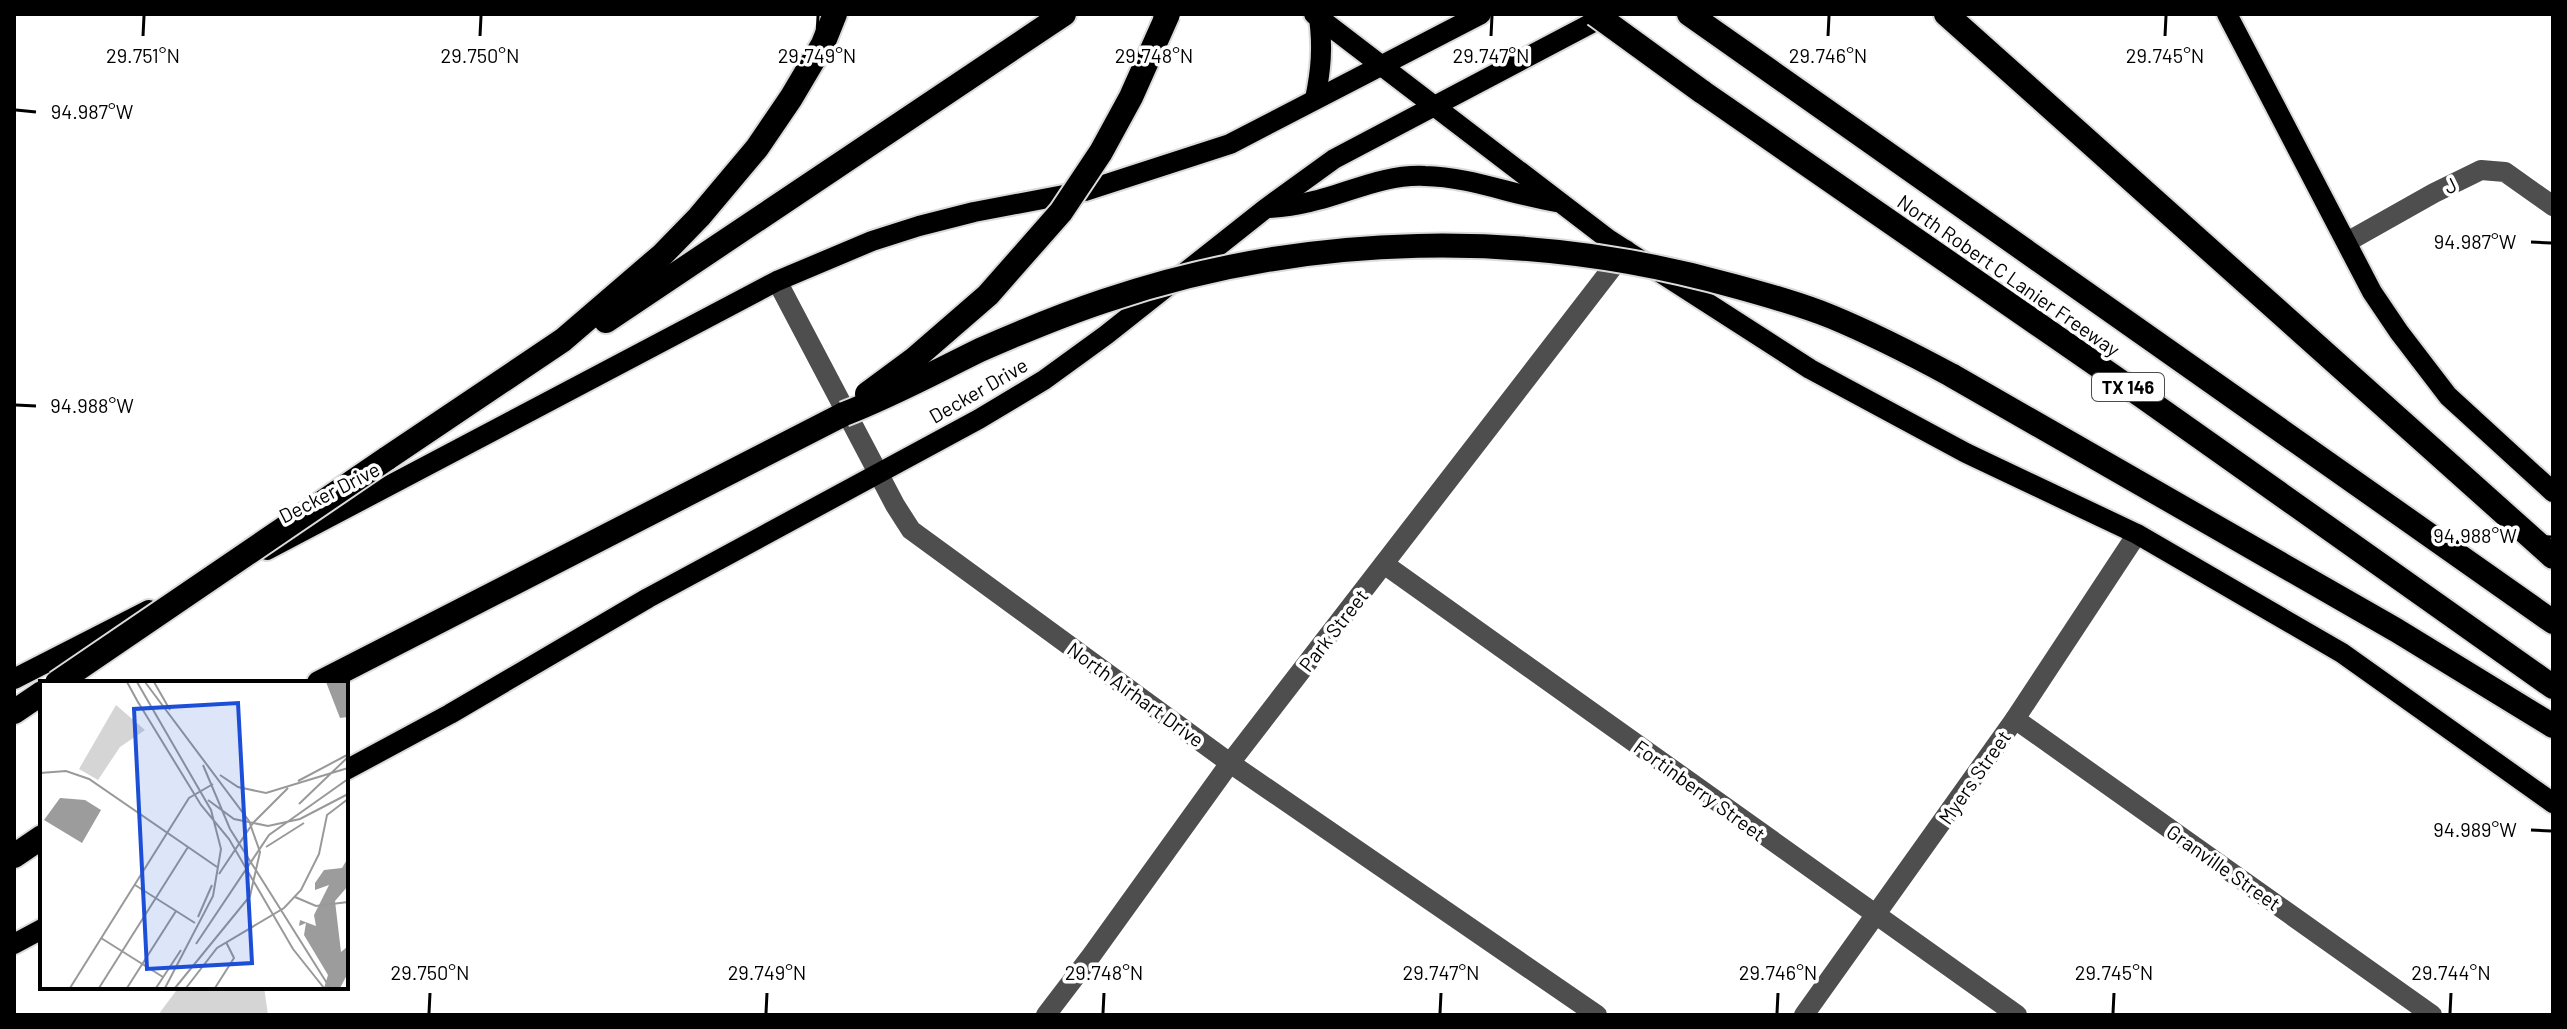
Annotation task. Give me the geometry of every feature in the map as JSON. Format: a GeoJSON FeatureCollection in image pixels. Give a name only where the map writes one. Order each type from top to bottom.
{"type":"FeatureCollection","features":[{"type":"Feature","properties":{"kind":"highway"},"geometry":{"type":"LineString","coordinates":[[563,340],[662,255],[699,217],[757,148],[823,44],[835,14]]}},
{"type":"Feature","properties":{"kind":"highway"},"geometry":{"type":"LineString","coordinates":[[563,340],[607,321],[1064,14]]}},
{"type":"Feature","properties":{"kind":"highway"},"geometry":{"type":"LineString","coordinates":[[844,414],[978,304],[1061,212],[1101,152],[1131,97],[1168,14]]}},
{"type":"Feature","properties":{"kind":"highway","name":"North Robert C Lanier Freeway"},"geometry":{"type":"LineString","coordinates":[[1595,14],[2553,687]]}},
{"type":"Feature","properties":{"kind":"highway","name":"North Robert C Lanier Freeway"},"geometry":{"type":"LineString","coordinates":[[1689,14],[2553,622]]}},
{"type":"Feature","properties":{"kind":"highway"},"geometry":{"type":"LineString","coordinates":[[1946,14],[2553,557]]}},
{"type":"Feature","properties":{"kind":"highway"},"geometry":{"type":"LineString","coordinates":[[323,681],[844,414],[885,398],[1036,325],[1168,280],[1310,254],[1422,245],[1493,245],[1636,262],[1707,278],[1830,316],[1951,375],[2396,630],[2553,726]]}},
{"type":"Feature","properties":{"kind":"highway","name":"Decker Drive"},"geometry":{"type":"LineString","coordinates":[[60,681],[563,340]]}},
{"type":"Feature","properties":{"kind":"highway"},"geometry":{"type":"LineString","coordinates":[[14,712],[40,694]]}},
{"type":"Feature","properties":{"kind":"highway"},"geometry":{"type":"LineString","coordinates":[[14,840],[40,827]]}},
{"type":"Feature","properties":{"kind":"highway"},"geometry":{"type":"LineString","coordinates":[[14,856],[40,838]]}},
{"type":"Feature","properties":{"kind":"main road","name":"Decker Drive"},"geometry":{"type":"LineString","coordinates":[[14,679],[327,520],[777,281],[872,241],[919,226],[1085,191],[1230,144],[1481,14]]}},
{"type":"Feature","properties":{"kind":"main road","name":"Decker Drive"},"geometry":{"type":"LineString","coordinates":[[348,769],[450,714],[648,598],[979,419],[1044,380],[1334,159],[1609,14]]}},
{"type":"Feature","properties":{"kind":"main road"},"geometry":{"type":"LineString","coordinates":[[2227,14],[2372,292],[2399,332],[2448,396],[2553,492]]}},
{"type":"Feature","properties":{"kind":"main road"},"geometry":{"type":"LineString","coordinates":[[1316,16],[1432,107],[1626,250],[1810,369],[1966,453],[2137,534],[2342,653],[2553,803]]}},
{"type":"Feature","properties":{"kind":"main road"},"geometry":{"type":"LineString","coordinates":[[1315,99],[1323,45],[1316,16]]}},
{"type":"Feature","properties":{"kind":"main road"},"geometry":{"type":"LineString","coordinates":[[1265,209],[1307,203],[1384,180],[1422,175],[1462,179],[1492,185],[1525,197],[1560,202]]}},
{"type":"Feature","properties":{"kind":"main road"},"geometry":{"type":"LineString","coordinates":[[14,944],[40,930]]}},
{"type":"Feature","properties":{"kind":"street","name":"J"},"geometry":{"type":"LineString","coordinates":[[2347,242],[2481,170],[2505,172],[2553,206]]}},
{"type":"Feature","properties":{"kind":"street","name":"Park Street"},"geometry":{"type":"LineString","coordinates":[[1046,1015],[1230,763],[1626,250]]}},
{"type":"Feature","properties":{"kind":"street","name":"North Airhart Drive"},"geometry":{"type":"LineString","coordinates":[[777,281],[911,530],[1230,763],[1597,1015]]}},
{"type":"Feature","properties":{"kind":"street","name":"Myers Street"},"geometry":{"type":"LineString","coordinates":[[1804,1015],[2015,719],[2137,534]]}},
{"type":"Feature","properties":{"kind":"street","name":"Fortinberry Street"},"geometry":{"type":"LineString","coordinates":[[1384,564],[2017,1015]]}},
{"type":"Feature","properties":{"kind":"street","name":"Granville Street"},"geometry":{"type":"LineString","coordinates":[[2015,719],[2432,1015]]}},
{"type":"Feature","properties":{"kind":"shaded area"},"geometry":{"type":"Polygon","coordinates":[[[178,989],[264,989],[268,1015],[158,1015],[178,989]]]}}]}
